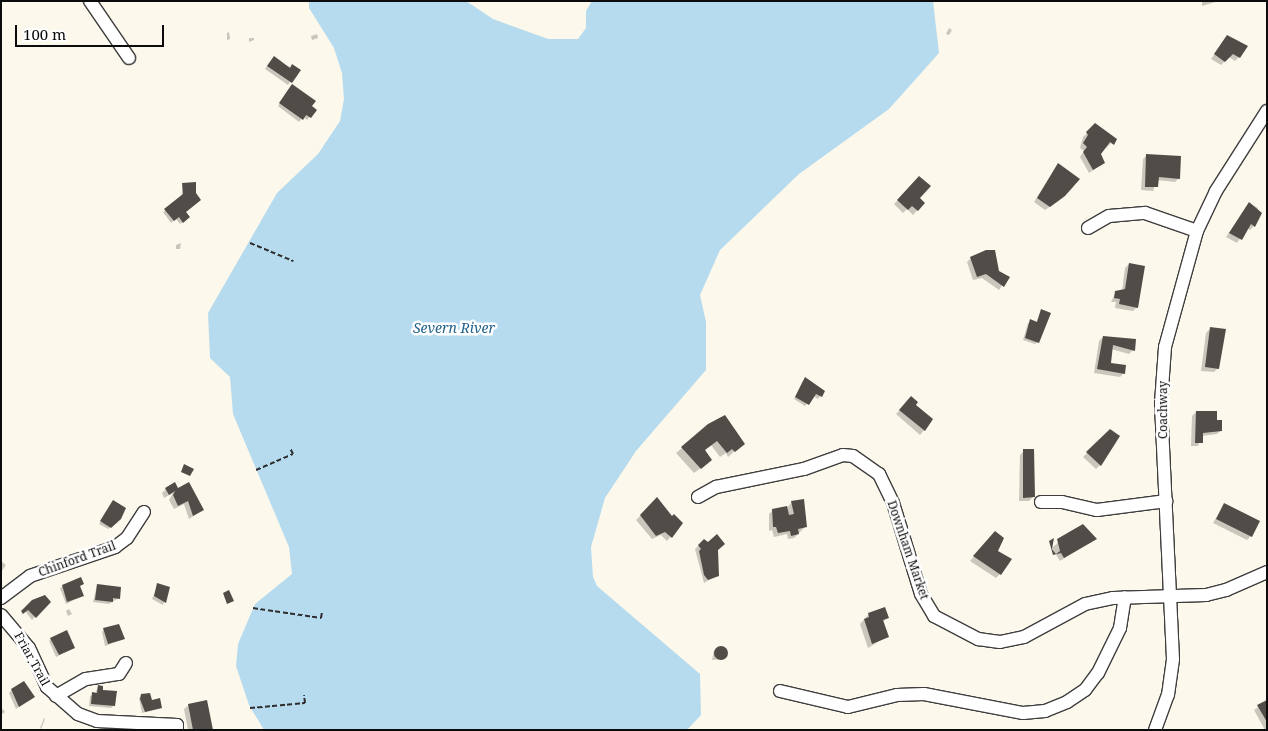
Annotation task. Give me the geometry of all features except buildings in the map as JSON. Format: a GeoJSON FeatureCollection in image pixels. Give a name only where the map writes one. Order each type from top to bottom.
{"type":"FeatureCollection","features":[{"type":"Feature","properties":{"kind":"street"},"geometry":{"type":"LineString","coordinates":[[90,1],[129,58]]}},
{"type":"Feature","properties":{"kind":"street","name":"Coachway"},"geometry":{"type":"LineString","coordinates":[[1155,730],[1168,695],[1173,659],[1161,403],[1165,347],[1178,291],[1197,231],[1216,191],[1266,114]]}},
{"type":"Feature","properties":{"kind":"street"},"geometry":{"type":"LineString","coordinates":[[1088,228],[1109,216],[1145,213],[1197,231]]}},
{"type":"Feature","properties":{"kind":"street","name":"Downham Market"},"geometry":{"type":"LineString","coordinates":[[698,497],[716,488],[804,469],[843,455],[853,456],[879,474],[893,503],[921,594],[934,616],[950,627],[978,639],[1000,642],[1024,637],[1086,604],[1125,597],[1170,596],[1226,590],[1267,572]]}},
{"type":"Feature","properties":{"kind":"street"},"geometry":{"type":"LineString","coordinates":[[1041,502],[1062,502],[1097,510],[1166,501]]}},
{"type":"Feature","properties":{"kind":"street","name":"Chinford Trail"},"geometry":{"type":"LineString","coordinates":[[1,598],[30,576],[115,546],[127,538],[144,512]]}},
{"type":"Feature","properties":{"kind":"street"},"geometry":{"type":"LineString","coordinates":[[780,691],[848,708],[897,695],[924,694],[1023,713],[1045,711],[1067,702],[1085,690],[1098,673],[1120,628],[1125,597]]}},
{"type":"Feature","properties":{"kind":"street","name":"Friar Trail"},"geometry":{"type":"LineString","coordinates":[[1,615],[29,648],[44,683],[87,725]]}},
{"type":"Feature","properties":{"kind":"street"},"geometry":{"type":"LineString","coordinates":[[56,696],[86,679],[119,674],[126,663]]}},
{"type":"Feature","properties":{"kind":"street"},"geometry":{"type":"LineString","coordinates":[[87,725],[177,728]]}},
{"type":"Feature","properties":{"kind":"path"},"geometry":{"type":"LineString","coordinates":[[250,243],[293,261]]}},
{"type":"Feature","properties":{"kind":"path"},"geometry":{"type":"LineString","coordinates":[[256,470],[293,454],[290,448]]}},
{"type":"Feature","properties":{"kind":"path"},"geometry":{"type":"LineString","coordinates":[[253,608],[321,618],[322,612]]}},
{"type":"Feature","properties":{"kind":"path"},"geometry":{"type":"LineString","coordinates":[[250,708],[305,703],[304,695]]}},
{"type":"Feature","properties":{"kind":"water","name":"Severn River"},"geometry":{"type":"Polygon","coordinates":[[[309,1],[466,1],[493,19],[548,39],[578,39],[586,28],[586,11],[592,1],[933,1],[939,53],[889,109],[799,174],[720,250],[700,295],[706,322],[706,370],[636,451],[605,498],[591,547],[593,577],[597,586],[700,674],[701,715],[687,730],[264,730],[249,705],[236,666],[238,644],[255,604],[292,574],[289,547],[233,414],[230,377],[210,358],[208,313],[277,193],[318,154],[340,121],[344,99],[342,73],[334,48],[309,8],[309,1]]]}}]}
